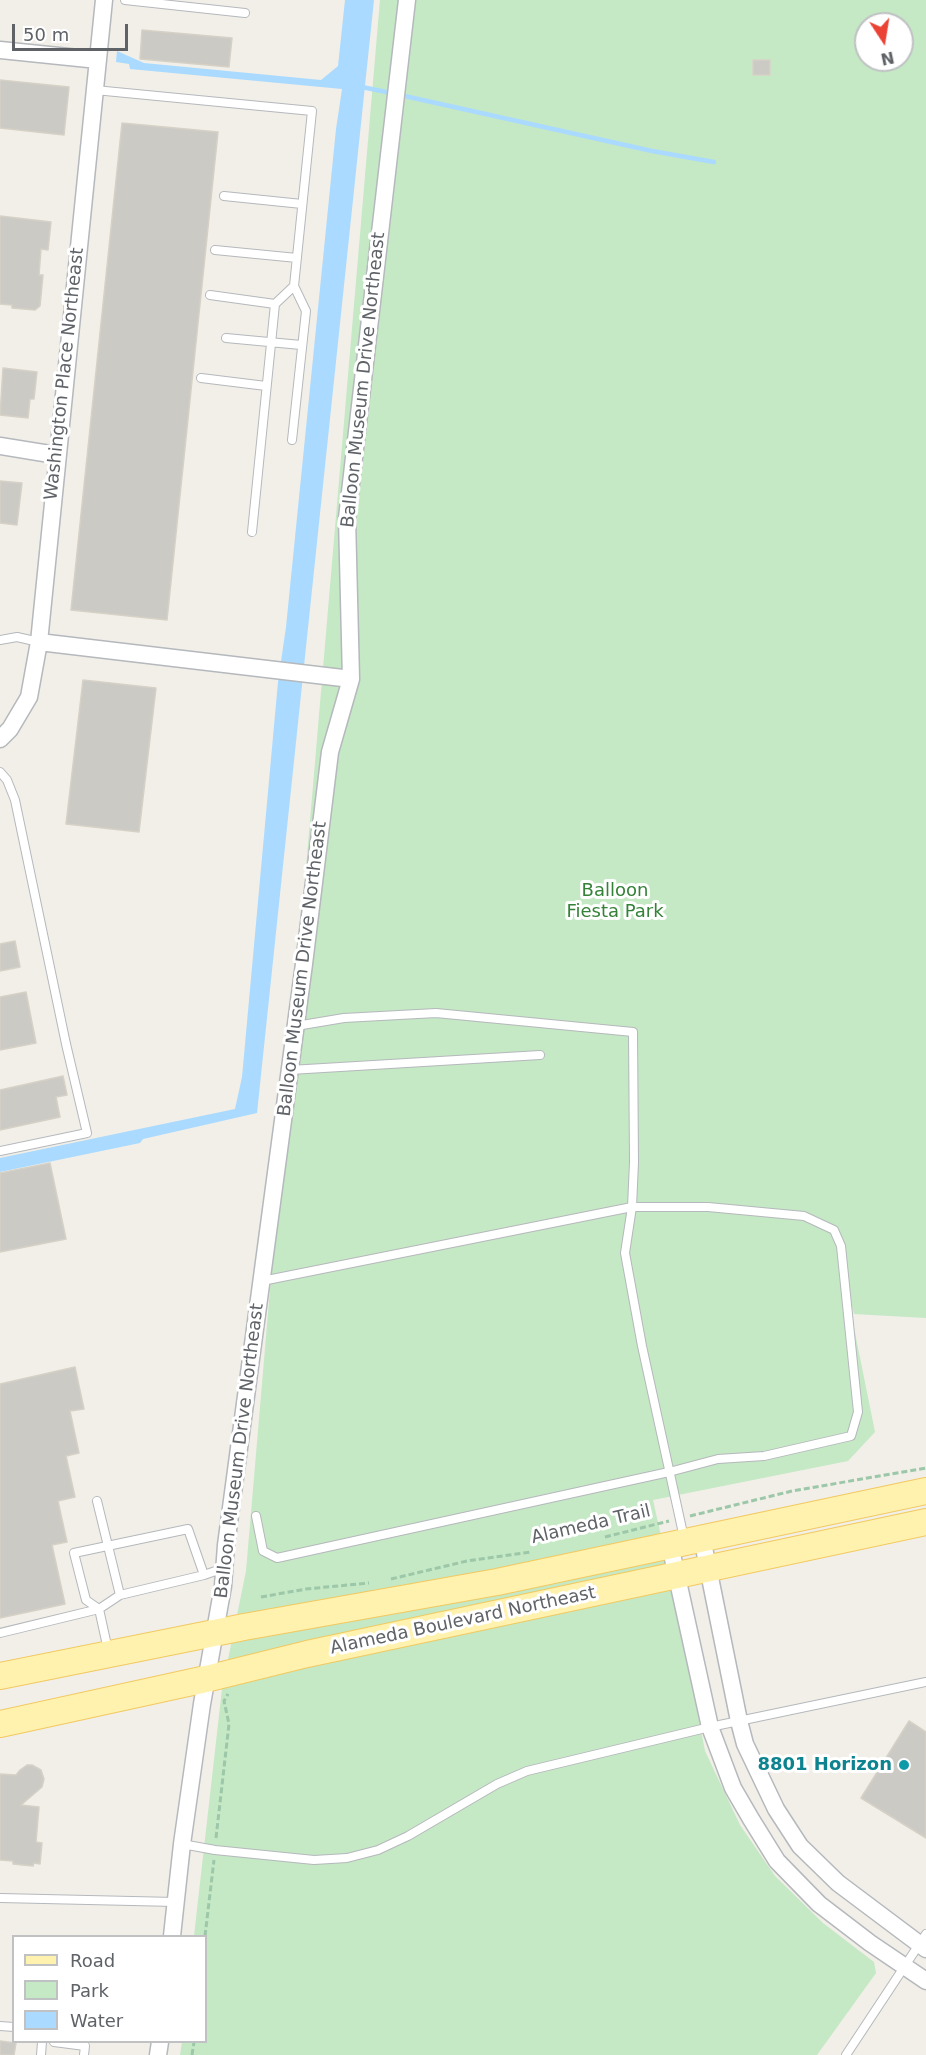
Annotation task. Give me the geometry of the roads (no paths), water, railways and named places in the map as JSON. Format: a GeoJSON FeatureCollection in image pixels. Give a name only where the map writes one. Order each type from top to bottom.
{"type":"FeatureCollection","features":[{"type":"Feature","properties":{"kind":"main road","name":"Alameda Boulevard Northeast"},"geometry":{"type":"LineString","coordinates":[[0,1676],[214,1633],[497,1582],[684,1536],[926,1491]]}},
{"type":"Feature","properties":{"kind":"main road","name":"Alameda Boulevard Northeast"},"geometry":{"type":"LineString","coordinates":[[0,1724],[206,1679],[307,1654],[926,1522]]}},
{"type":"Feature","properties":{"kind":"street","name":"Washington Place Northeast"},"geometry":{"type":"LineString","coordinates":[[0,739],[10,729],[29,697],[39,642],[56,455],[104,0]]}},
{"type":"Feature","properties":{"kind":"street","name":"Balloon Museum Drive Northeast"},"geometry":{"type":"LineString","coordinates":[[172,1935],[182,1844],[206,1679],[223,1586],[330,752],[351,679],[347,518],[407,0]]}},
{"type":"Feature","properties":{"kind":"street"},"geometry":{"type":"LineString","coordinates":[[0,50],[98,60]]}},
{"type":"Feature","properties":{"kind":"street"},"geometry":{"type":"LineString","coordinates":[[0,446],[56,455]]}},
{"type":"Feature","properties":{"kind":"street"},"geometry":{"type":"LineString","coordinates":[[39,642],[351,679]]}},
{"type":"Feature","properties":{"kind":"street"},"geometry":{"type":"LineString","coordinates":[[684,1536],[708,1570],[745,1744],[776,1809],[800,1845],[838,1883],[924,1943]]}},
{"type":"Feature","properties":{"kind":"street"},"geometry":{"type":"LineString","coordinates":[[684,1536],[677,1576],[710,1727],[733,1788],[777,1861],[819,1904],[926,1981]]}},
{"type":"Feature","properties":{"kind":"lane"},"geometry":{"type":"LineString","coordinates":[[125,0],[245,13]]}},
{"type":"Feature","properties":{"kind":"lane"},"geometry":{"type":"LineString","coordinates":[[95,90],[312,111],[294,286],[306,311],[292,440]]}},
{"type":"Feature","properties":{"kind":"lane"},"geometry":{"type":"LineString","coordinates":[[224,196],[302,204]]}},
{"type":"Feature","properties":{"kind":"lane"},"geometry":{"type":"LineString","coordinates":[[215,250],[297,258]]}},
{"type":"Feature","properties":{"kind":"lane"},"geometry":{"type":"LineString","coordinates":[[252,532],[275,303],[294,286]]}},
{"type":"Feature","properties":{"kind":"lane"},"geometry":{"type":"LineString","coordinates":[[210,296],[275,303]]}},
{"type":"Feature","properties":{"kind":"lane"},"geometry":{"type":"LineString","coordinates":[[226,338],[301,345]]}},
{"type":"Feature","properties":{"kind":"lane"},"geometry":{"type":"LineString","coordinates":[[201,378],[266,386]]}},
{"type":"Feature","properties":{"kind":"lane"},"geometry":{"type":"LineString","coordinates":[[0,640],[17,637],[39,642]]}},
{"type":"Feature","properties":{"kind":"lane"},"geometry":{"type":"LineString","coordinates":[[0,772],[7,780],[15,800],[87,1133],[0,1151]]}},
{"type":"Feature","properties":{"kind":"lane"},"geometry":{"type":"LineString","coordinates":[[296,1026],[344,1018],[436,1013],[633,1032],[634,1162],[632,1207],[625,1253],[642,1347],[684,1536]]}},
{"type":"Feature","properties":{"kind":"lane"},"geometry":{"type":"LineString","coordinates":[[290,1070],[540,1055]]}},
{"type":"Feature","properties":{"kind":"lane"},"geometry":{"type":"LineString","coordinates":[[256,1516],[263,1551],[277,1558],[669,1472],[718,1459],[764,1456],[851,1436],[858,1412],[841,1246],[834,1230],[804,1216],[708,1207],[632,1207],[262,1281]]}},
{"type":"Feature","properties":{"kind":"lane"},"geometry":{"type":"LineString","coordinates":[[97,1501],[120,1595]]}},
{"type":"Feature","properties":{"kind":"lane"},"geometry":{"type":"LineString","coordinates":[[108,1654],[99,1609],[86,1600],[74,1553],[188,1529],[204,1575]]}},
{"type":"Feature","properties":{"kind":"lane"},"geometry":{"type":"LineString","coordinates":[[0,1633],[89,1612],[99,1609],[120,1595],[224,1568]]}},
{"type":"Feature","properties":{"kind":"lane"},"geometry":{"type":"LineString","coordinates":[[182,1844],[215,1850],[314,1860],[347,1858],[378,1850],[408,1836],[497,1784],[527,1771],[710,1727],[926,1682]]}},
{"type":"Feature","properties":{"kind":"lane"},"geometry":{"type":"LineString","coordinates":[[0,1898],[176,1902]]}},
{"type":"Feature","properties":{"kind":"lane"},"geometry":{"type":"LineString","coordinates":[[846,2055],[904,1967],[924,1943]]}},
{"type":"Feature","properties":{"kind":"lane"},"geometry":{"type":"LineString","coordinates":[[62,2043],[84,2046],[84,2055]]}},
{"type":"Feature","properties":{"kind":"water"},"geometry":{"type":"Polygon","coordinates":[[[345,0],[374,0],[257,1113],[143,1139],[140,1143],[0,1172],[0,1158],[235,1109],[242,1077],[278,682],[286,627],[336,129],[342,89],[130,69],[129,64],[116,62],[117,51],[144,63],[321,80],[338,66],[345,0]]]}},
{"type":"Feature","properties":{"kind":"waterway"},"geometry":{"type":"LineString","coordinates":[[362,87],[391,93]]}},
{"type":"Feature","properties":{"kind":"waterway"},"geometry":{"type":"LineString","coordinates":[[400,95],[652,151],[714,162]]}},
{"type":"Feature","properties":{"kind":"place","name":"8801 Horizon"},"geometry":{"type":"Point","coordinates":[904,1765]}},
{"type":"Feature","properties":{"kind":"park label","name":"Balloon Fiesta Park"},"geometry":{"type":"Point","coordinates":[615,901]}}]}
